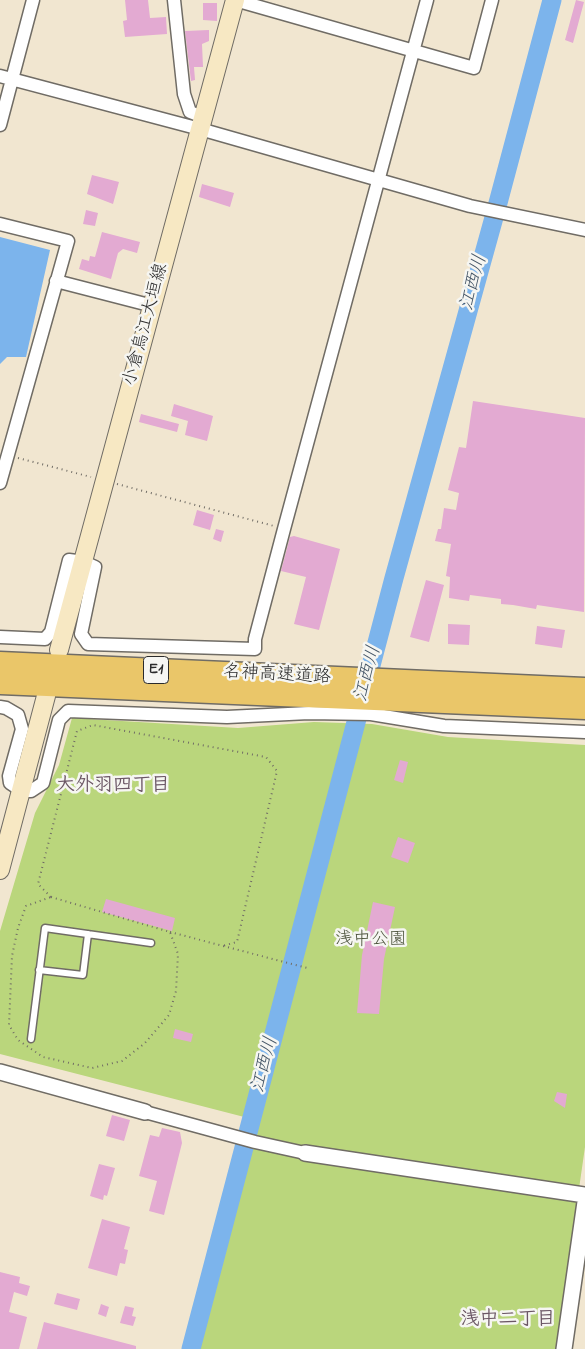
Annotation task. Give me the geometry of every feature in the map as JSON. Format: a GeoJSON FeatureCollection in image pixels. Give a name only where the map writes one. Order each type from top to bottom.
{"type":"FeatureCollection","features":[{"type":"Feature","properties":{"kind":"highway","name":"名神高速道路"},"geometry":{"type":"LineString","coordinates":[[0,663],[310,695]]}},
{"type":"Feature","properties":{"kind":"highway","name":"名神高速道路"},"geometry":{"type":"LineString","coordinates":[[0,683],[310,695],[397,691],[585,689]]}},
{"type":"Feature","properties":{"kind":"highway","name":"名神高速道路"},"geometry":{"type":"LineString","coordinates":[[397,691],[585,708]]}},
{"type":"Feature","properties":{"kind":"main road","name":"小倉烏江大垣線"},"geometry":{"type":"LineString","coordinates":[[59,650],[235,0]]}},
{"type":"Feature","properties":{"kind":"main road"},"geometry":{"type":"LineString","coordinates":[[0,870],[46,696]]}},
{"type":"Feature","properties":{"kind":"street"},"geometry":{"type":"LineString","coordinates":[[0,125],[6,78],[33,0]]}},
{"type":"Feature","properties":{"kind":"street"},"geometry":{"type":"LineString","coordinates":[[174,0],[184,94],[190,112],[202,123]]}},
{"type":"Feature","properties":{"kind":"street"},"geometry":{"type":"LineString","coordinates":[[235,0],[474,68],[492,0]]}},
{"type":"Feature","properties":{"kind":"street"},"geometry":{"type":"LineString","coordinates":[[0,637],[45,639],[51,632],[70,560],[84,562],[94,568],[81,634],[88,644],[255,649],[255,639],[284,529],[427,0]]}},
{"type":"Feature","properties":{"kind":"street"},"geometry":{"type":"LineString","coordinates":[[6,78],[202,123],[379,180],[470,206],[585,230]]}},
{"type":"Feature","properties":{"kind":"street"},"geometry":{"type":"LineString","coordinates":[[0,224],[68,241],[0,483]]}},
{"type":"Feature","properties":{"kind":"street"},"geometry":{"type":"LineString","coordinates":[[56,281],[153,306]]}},
{"type":"Feature","properties":{"kind":"street"},"geometry":{"type":"LineString","coordinates":[[0,707],[6,708],[18,715],[22,729],[9,776],[10,783],[22,791],[31,791],[43,783],[59,720],[68,712],[227,717],[310,695],[372,714],[444,726],[585,732]]}},
{"type":"Feature","properties":{"kind":"street"},"geometry":{"type":"LineString","coordinates":[[0,1072],[190,1125],[305,1153],[585,1195]]}},
{"type":"Feature","properties":{"kind":"street"},"geometry":{"type":"LineString","coordinates":[[564,1349],[585,1202]]}},
{"type":"Feature","properties":{"kind":"lane"},"geometry":{"type":"LineString","coordinates":[[31,1039],[45,928],[151,943]]}},
{"type":"Feature","properties":{"kind":"lane"},"geometry":{"type":"LineString","coordinates":[[40,970],[83,975],[88,934]]}},
{"type":"Feature","properties":{"kind":"path"},"geometry":{"type":"LineString","coordinates":[[7,455],[284,529]]}},
{"type":"Feature","properties":{"kind":"path"},"geometry":{"type":"LineString","coordinates":[[51,897],[38,884],[77,731],[93,725],[266,757],[277,771],[237,942],[222,946]]}},
{"type":"Feature","properties":{"kind":"path"},"geometry":{"type":"LineString","coordinates":[[170,932],[307,968]]}},
{"type":"Feature","properties":{"kind":"green space","name":"浅中公園"},"geometry":{"type":"Polygon","coordinates":[[[72,718],[238,728],[314,722],[372,724],[448,737],[585,745],[585,1147],[556,1349],[191,1349],[252,1119],[0,1054],[0,931],[35,813],[59,765],[72,718]]]}},
{"type":"Feature","properties":{"kind":"water"},"geometry":{"type":"Polygon","coordinates":[[[0,237],[50,250],[26,357],[7,357],[0,364],[0,237]]]}},
{"type":"Feature","properties":{"kind":"building"},"geometry":{"type":"Polygon","coordinates":[[[125,0],[148,0],[150,18],[166,17],[167,34],[125,37],[123,21],[127,20],[125,0]]]}},
{"type":"Feature","properties":{"kind":"building"},"geometry":{"type":"Polygon","coordinates":[[[576,0],[584,2],[573,43],[565,40],[576,0]]]}},
{"type":"Feature","properties":{"kind":"building"},"geometry":{"type":"Polygon","coordinates":[[[203,3],[217,3],[217,21],[203,20],[203,3]]]}},
{"type":"Feature","properties":{"kind":"building"},"geometry":{"type":"Polygon","coordinates":[[[209,30],[209,41],[202,44],[203,67],[194,67],[195,80],[191,81],[185,31],[209,30]]]}},
{"type":"Feature","properties":{"kind":"building"},"geometry":{"type":"Polygon","coordinates":[[[92,175],[119,182],[113,204],[87,194],[92,175]]]}},
{"type":"Feature","properties":{"kind":"building"},"geometry":{"type":"Polygon","coordinates":[[[202,184],[234,193],[230,207],[199,197],[202,184]]]}},
{"type":"Feature","properties":{"kind":"building"},"geometry":{"type":"Polygon","coordinates":[[[86,210],[98,213],[95,226],[83,224],[86,210]]]}},
{"type":"Feature","properties":{"kind":"building"},"geometry":{"type":"Polygon","coordinates":[[[102,232],[140,242],[137,253],[123,249],[118,253],[111,279],[79,269],[82,259],[89,261],[90,256],[95,257],[102,232]]]}},
{"type":"Feature","properties":{"kind":"building"},"geometry":{"type":"Polygon","coordinates":[[[473,401],[585,418],[584,612],[537,605],[536,609],[501,604],[501,599],[470,595],[469,601],[449,598],[450,577],[446,576],[451,544],[435,541],[438,529],[441,529],[444,508],[456,510],[459,493],[448,490],[459,447],[466,448],[473,401]]]}},
{"type":"Feature","properties":{"kind":"building"},"geometry":{"type":"Polygon","coordinates":[[[174,404],[213,416],[207,441],[185,435],[188,421],[171,416],[174,404]]]}},
{"type":"Feature","properties":{"kind":"building"},"geometry":{"type":"Polygon","coordinates":[[[141,414],[179,424],[177,432],[139,422],[141,414]]]}},
{"type":"Feature","properties":{"kind":"building"},"geometry":{"type":"Polygon","coordinates":[[[197,510],[214,515],[210,530],[193,525],[197,510]]]}},
{"type":"Feature","properties":{"kind":"building"},"geometry":{"type":"Polygon","coordinates":[[[216,529],[224,531],[221,542],[213,539],[216,529]]]}},
{"type":"Feature","properties":{"kind":"building"},"geometry":{"type":"Polygon","coordinates":[[[294,536],[340,549],[319,630],[294,624],[306,577],[281,571],[290,537],[294,536]]]}},
{"type":"Feature","properties":{"kind":"building"},"geometry":{"type":"Polygon","coordinates":[[[426,580],[444,585],[429,642],[410,637],[426,580]]]}},
{"type":"Feature","properties":{"kind":"building"},"geometry":{"type":"Polygon","coordinates":[[[448,624],[470,625],[469,645],[448,644],[448,624]]]}},
{"type":"Feature","properties":{"kind":"building"},"geometry":{"type":"Polygon","coordinates":[[[537,626],[565,630],[562,648],[535,644],[537,626]]]}},
{"type":"Feature","properties":{"kind":"building"},"geometry":{"type":"Polygon","coordinates":[[[400,760],[408,762],[403,783],[394,780],[400,760]]]}},
{"type":"Feature","properties":{"kind":"building"},"geometry":{"type":"Polygon","coordinates":[[[398,837],[415,843],[408,863],[391,857],[398,837]]]}},
{"type":"Feature","properties":{"kind":"building"},"geometry":{"type":"Polygon","coordinates":[[[106,899],[175,918],[172,931],[102,912],[106,899]]]}},
{"type":"Feature","properties":{"kind":"building"},"geometry":{"type":"Polygon","coordinates":[[[373,902],[395,907],[384,959],[379,1014],[357,1013],[362,955],[373,902]]]}},
{"type":"Feature","properties":{"kind":"building"},"geometry":{"type":"Polygon","coordinates":[[[175,1029],[193,1034],[191,1042],[173,1038],[175,1029]]]}},
{"type":"Feature","properties":{"kind":"building"},"geometry":{"type":"Polygon","coordinates":[[[557,1092],[567,1094],[565,1108],[554,1101],[557,1092]]]}},
{"type":"Feature","properties":{"kind":"building"},"geometry":{"type":"Polygon","coordinates":[[[112,1115],[130,1120],[124,1141],[106,1136],[112,1115]]]}},
{"type":"Feature","properties":{"kind":"building"},"geometry":{"type":"Polygon","coordinates":[[[162,1128],[180,1132],[182,1143],[164,1215],[149,1211],[157,1181],[139,1176],[150,1135],[159,1137],[162,1128]]]}},
{"type":"Feature","properties":{"kind":"building"},"geometry":{"type":"Polygon","coordinates":[[[99,1164],[115,1168],[107,1196],[104,1195],[103,1200],[90,1196],[99,1164]]]}},
{"type":"Feature","properties":{"kind":"building"},"geometry":{"type":"Polygon","coordinates":[[[102,1219],[130,1227],[124,1249],[128,1250],[125,1264],[120,1263],[117,1276],[88,1268],[102,1219]]]}},
{"type":"Feature","properties":{"kind":"building"},"geometry":{"type":"Polygon","coordinates":[[[0,1272],[20,1277],[19,1283],[30,1286],[27,1296],[14,1292],[9,1312],[27,1317],[19,1349],[0,1349],[0,1272]]]}},
{"type":"Feature","properties":{"kind":"building"},"geometry":{"type":"Polygon","coordinates":[[[57,1293],[80,1299],[77,1310],[54,1304],[57,1293]]]}},
{"type":"Feature","properties":{"kind":"building"},"geometry":{"type":"Polygon","coordinates":[[[101,1304],[109,1307],[106,1317],[98,1314],[101,1304]]]}},
{"type":"Feature","properties":{"kind":"building"},"geometry":{"type":"Polygon","coordinates":[[[125,1306],[134,1308],[132,1316],[136,1317],[133,1326],[120,1323],[125,1306]]]}},
{"type":"Feature","properties":{"kind":"building"},"geometry":{"type":"Polygon","coordinates":[[[44,1322],[136,1346],[136,1349],[37,1349],[44,1322]]]}},
{"type":"Feature","properties":{"kind":"waterway","name":"江西川"},"geometry":{"type":"LineString","coordinates":[[191,1349],[394,578],[552,0]]}},
{"type":"Feature","properties":{"kind":"district","name":"大外羽四丁目"},"geometry":{"type":"Point","coordinates":[113,787]}},
{"type":"Feature","properties":{"kind":"district","name":"浅中二丁目"},"geometry":{"type":"Point","coordinates":[508,1321]}}]}
